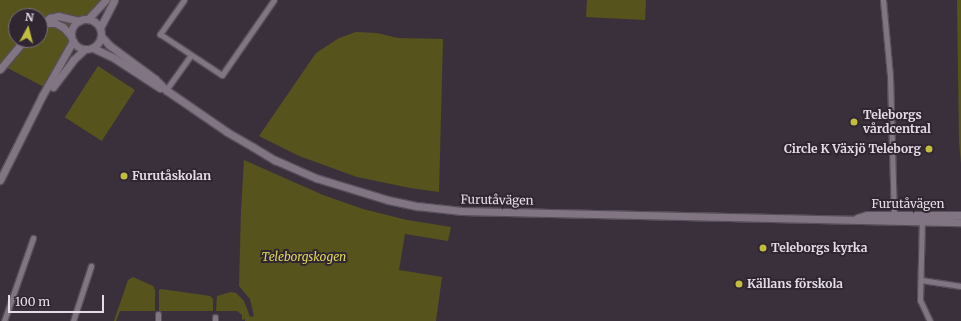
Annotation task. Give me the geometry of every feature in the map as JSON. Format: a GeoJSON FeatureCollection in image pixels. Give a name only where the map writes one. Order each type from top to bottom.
{"type":"FeatureCollection","features":[{"type":"Feature","properties":{"kind":"street"},"geometry":{"type":"LineString","coordinates":[[48,20],[58,16],[79,21],[88,19],[106,0]]}},
{"type":"Feature","properties":{"kind":"street"},"geometry":{"type":"LineString","coordinates":[[100,28],[114,0]]}},
{"type":"Feature","properties":{"kind":"street"},"geometry":{"type":"LineString","coordinates":[[184,0],[160,34],[222,75],[274,0]]}},
{"type":"Feature","properties":{"kind":"street"},"geometry":{"type":"LineString","coordinates":[[883,0],[890,90],[894,218]]}},
{"type":"Feature","properties":{"kind":"street"},"geometry":{"type":"LineString","coordinates":[[48,25],[55,24],[63,26],[79,48],[93,48],[98,44],[101,36],[100,28],[96,23],[88,19]]}},
{"type":"Feature","properties":{"kind":"street"},"geometry":{"type":"LineString","coordinates":[[0,180],[72,39],[73,27],[79,21]]}},
{"type":"Feature","properties":{"kind":"street","name":"Furutåvägen"},"geometry":{"type":"LineString","coordinates":[[101,36],[109,45],[166,90],[227,132],[275,160],[316,178],[355,191],[417,206],[468,211],[855,218],[922,218],[961,215]]}},
{"type":"Feature","properties":{"kind":"street"},"geometry":{"type":"LineString","coordinates":[[0,69],[17,48]]}},
{"type":"Feature","properties":{"kind":"street","name":"Furutåvägen"},"geometry":{"type":"LineString","coordinates":[[93,48],[114,58],[151,83],[166,90]]}},
{"type":"Feature","properties":{"kind":"street"},"geometry":{"type":"LineString","coordinates":[[34,115],[64,72],[84,49]]}},
{"type":"Feature","properties":{"kind":"street"},"geometry":{"type":"LineString","coordinates":[[166,90],[190,55]]}},
{"type":"Feature","properties":{"kind":"street"},"geometry":{"type":"LineString","coordinates":[[922,218],[920,300],[930,321]]}},
{"type":"Feature","properties":{"kind":"street","name":"Furutåvägen"},"geometry":{"type":"LineString","coordinates":[[922,218],[961,222]]}},
{"type":"Feature","properties":{"kind":"street"},"geometry":{"type":"LineString","coordinates":[[4,321],[33,238]]}},
{"type":"Feature","properties":{"kind":"street"},"geometry":{"type":"LineString","coordinates":[[73,321],[91,266]]}},
{"type":"Feature","properties":{"kind":"street"},"geometry":{"type":"LineString","coordinates":[[920,280],[961,286]]}},
{"type":"Feature","properties":{"kind":"street"},"geometry":{"type":"LineString","coordinates":[[158,314],[158,321]]}},
{"type":"Feature","properties":{"kind":"green space"},"geometry":{"type":"Polygon","coordinates":[[[0,0],[101,0],[89,14],[79,18],[70,26],[68,43],[44,87],[0,64],[0,0]]]}},
{"type":"Feature","properties":{"kind":"green space"},"geometry":{"type":"Polygon","coordinates":[[[587,0],[646,0],[645,20],[586,17],[587,0]]]}},
{"type":"Feature","properties":{"kind":"green space"},"geometry":{"type":"Polygon","coordinates":[[[957,0],[961,0],[961,163],[959,142],[957,0]]]}},
{"type":"Feature","properties":{"kind":"green space"},"geometry":{"type":"Polygon","coordinates":[[[356,32],[377,33],[398,38],[443,39],[439,192],[410,188],[357,177],[299,156],[259,136],[316,53],[339,38],[356,32]]]}},
{"type":"Feature","properties":{"kind":"green space"},"geometry":{"type":"Polygon","coordinates":[[[98,66],[135,90],[102,141],[65,117],[98,66]]]}},
{"type":"Feature","properties":{"kind":"green space","name":"Teleborgskogen"},"geometry":{"type":"Polygon","coordinates":[[[244,160],[323,195],[363,209],[407,220],[451,227],[448,241],[405,234],[399,270],[442,277],[436,321],[245,321],[245,319],[242,320],[242,315],[237,311],[216,311],[217,296],[231,292],[236,293],[244,301],[250,317],[254,316],[250,299],[239,286],[244,160]]]}},
{"type":"Feature","properties":{"kind":"green space"},"geometry":{"type":"Polygon","coordinates":[[[133,277],[153,286],[155,290],[155,311],[120,311],[116,321],[114,321],[128,280],[133,277]]]}},
{"type":"Feature","properties":{"kind":"green space"},"geometry":{"type":"Polygon","coordinates":[[[161,289],[210,296],[213,299],[213,311],[159,311],[159,290],[161,289]]]}},
{"type":"Feature","properties":{"kind":"place","name":"Teleborgs vårdcentral"},"geometry":{"type":"Point","coordinates":[854,122]}},
{"type":"Feature","properties":{"kind":"place","name":"Circle K Växjö Teleborg"},"geometry":{"type":"Point","coordinates":[929,149]}},
{"type":"Feature","properties":{"kind":"place","name":"Furutåskolan"},"geometry":{"type":"Point","coordinates":[124,176]}},
{"type":"Feature","properties":{"kind":"place","name":"Teleborgs kyrka"},"geometry":{"type":"Point","coordinates":[763,248]}},
{"type":"Feature","properties":{"kind":"place","name":"Källans förskola"},"geometry":{"type":"Point","coordinates":[739,284]}}]}
